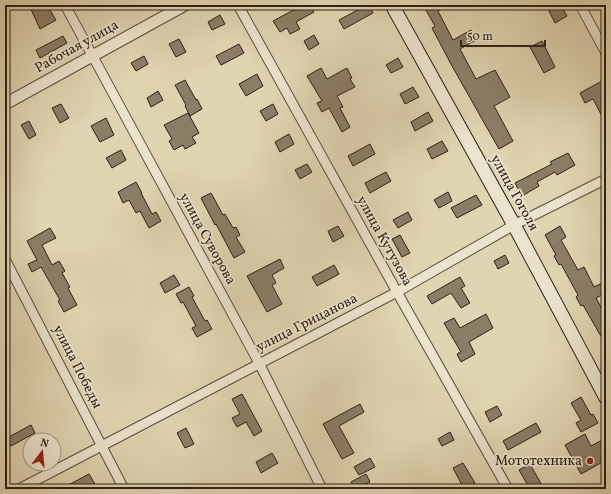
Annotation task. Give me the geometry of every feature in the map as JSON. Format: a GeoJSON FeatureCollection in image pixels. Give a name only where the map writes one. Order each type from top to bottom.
{"type":"FeatureCollection","features":[{"type":"Feature","properties":{"kind":"main road","name":"улица Гоголя"},"geometry":{"type":"LineString","coordinates":[[392,5],[514,225],[606,398]]}},
{"type":"Feature","properties":{"kind":"street","name":"улица Суворова"},"geometry":{"type":"LineString","coordinates":[[65,5],[259,363],[322,489]]}},
{"type":"Feature","properties":{"kind":"street","name":"Рабочая улица"},"geometry":{"type":"LineString","coordinates":[[5,104],[185,5]]}},
{"type":"Feature","properties":{"kind":"street","name":"улица Кутузова"},"geometry":{"type":"LineString","coordinates":[[238,5],[396,292],[508,489]]}},
{"type":"Feature","properties":{"kind":"street"},"geometry":{"type":"LineString","coordinates":[[580,5],[606,53]]}},
{"type":"Feature","properties":{"kind":"street","name":"улица Грицанова"},"geometry":{"type":"LineString","coordinates":[[19,489],[102,447],[396,292],[514,225],[606,179]]}},
{"type":"Feature","properties":{"kind":"street","name":"улица Победы"},"geometry":{"type":"LineString","coordinates":[[5,259],[124,489]]}},
{"type":"Feature","properties":{"kind":"building"},"geometry":{"type":"Polygon","coordinates":[[[29,5],[47,5],[56,20],[40,29],[29,5]]]}},
{"type":"Feature","properties":{"kind":"building"},"geometry":{"type":"Polygon","coordinates":[[[303,5],[310,5],[314,12],[296,22],[300,29],[290,34],[287,28],[280,32],[273,21],[303,5]]]}},
{"type":"Feature","properties":{"kind":"building"},"geometry":{"type":"Polygon","coordinates":[[[369,5],[373,13],[344,29],[339,20],[369,5]]]}},
{"type":"Feature","properties":{"kind":"building"},"geometry":{"type":"Polygon","coordinates":[[[423,5],[449,5],[438,11],[453,40],[471,30],[476,40],[460,49],[476,79],[495,70],[510,97],[494,106],[513,141],[499,149],[452,66],[432,28],[435,26],[423,5]]]}},
{"type":"Feature","properties":{"kind":"building"},"geometry":{"type":"Polygon","coordinates":[[[546,5],[561,5],[567,16],[555,23],[546,5]]]}},
{"type":"Feature","properties":{"kind":"building"},"geometry":{"type":"Polygon","coordinates":[[[220,15],[225,24],[212,30],[208,22],[220,15]]]}},
{"type":"Feature","properties":{"kind":"building"},"geometry":{"type":"Polygon","coordinates":[[[314,35],[319,44],[309,50],[304,41],[314,35]]]}},
{"type":"Feature","properties":{"kind":"building"},"geometry":{"type":"Polygon","coordinates":[[[63,36],[67,43],[40,58],[36,50],[63,36]]]}},
{"type":"Feature","properties":{"kind":"building"},"geometry":{"type":"Polygon","coordinates":[[[179,39],[186,52],[176,57],[169,44],[179,39]]]}},
{"type":"Feature","properties":{"kind":"building"},"geometry":{"type":"Polygon","coordinates":[[[542,41],[555,67],[544,73],[530,47],[542,41]]]}},
{"type":"Feature","properties":{"kind":"building"},"geometry":{"type":"Polygon","coordinates":[[[239,44],[244,53],[221,65],[216,56],[239,44]]]}},
{"type":"Feature","properties":{"kind":"building"},"geometry":{"type":"Polygon","coordinates":[[[144,56],[148,64],[136,71],[131,63],[144,56]]]}},
{"type":"Feature","properties":{"kind":"building"},"geometry":{"type":"Polygon","coordinates":[[[398,58],[403,67],[391,73],[386,65],[398,58]]]}},
{"type":"Feature","properties":{"kind":"building"},"geometry":{"type":"Polygon","coordinates":[[[321,68],[327,79],[347,68],[352,78],[350,79],[355,87],[337,96],[343,107],[340,108],[350,127],[342,132],[329,108],[322,112],[317,103],[322,101],[307,76],[321,68]]]}},
{"type":"Feature","properties":{"kind":"building"},"geometry":{"type":"Polygon","coordinates":[[[257,74],[263,86],[246,96],[239,84],[257,74]]]}},
{"type":"Feature","properties":{"kind":"building"},"geometry":{"type":"Polygon","coordinates":[[[185,80],[202,109],[190,116],[175,85],[185,80]]]}},
{"type":"Feature","properties":{"kind":"building"},"geometry":{"type":"Polygon","coordinates":[[[602,81],[606,88],[606,124],[593,99],[585,103],[580,93],[602,81]]]}},
{"type":"Feature","properties":{"kind":"building"},"geometry":{"type":"Polygon","coordinates":[[[413,87],[419,97],[405,104],[400,94],[413,87]]]}},
{"type":"Feature","properties":{"kind":"building"},"geometry":{"type":"Polygon","coordinates":[[[158,91],[163,100],[151,107],[147,98],[158,91]]]}},
{"type":"Feature","properties":{"kind":"building"},"geometry":{"type":"Polygon","coordinates":[[[61,104],[69,118],[60,123],[52,108],[61,104]]]}},
{"type":"Feature","properties":{"kind":"building"},"geometry":{"type":"Polygon","coordinates":[[[273,104],[278,114],[266,121],[260,111],[273,104]]]}},
{"type":"Feature","properties":{"kind":"building"},"geometry":{"type":"Polygon","coordinates":[[[428,112],[433,121],[415,131],[411,122],[428,112]]]}},
{"type":"Feature","properties":{"kind":"building"},"geometry":{"type":"Polygon","coordinates":[[[188,113],[199,133],[192,137],[196,143],[185,149],[183,145],[174,150],[169,141],[172,139],[164,125],[188,113]]]}},
{"type":"Feature","properties":{"kind":"building"},"geometry":{"type":"Polygon","coordinates":[[[106,118],[114,135],[100,142],[91,126],[106,118]]]}},
{"type":"Feature","properties":{"kind":"building"},"geometry":{"type":"Polygon","coordinates":[[[29,121],[36,135],[29,139],[21,125],[29,121]]]}},
{"type":"Feature","properties":{"kind":"building"},"geometry":{"type":"Polygon","coordinates":[[[289,134],[294,144],[280,152],[275,142],[289,134]]]}},
{"type":"Feature","properties":{"kind":"building"},"geometry":{"type":"Polygon","coordinates":[[[442,141],[448,151],[432,159],[427,149],[442,141]]]}},
{"type":"Feature","properties":{"kind":"building"},"geometry":{"type":"Polygon","coordinates":[[[370,144],[375,154],[353,166],[348,156],[370,144]]]}},
{"type":"Feature","properties":{"kind":"building"},"geometry":{"type":"Polygon","coordinates":[[[121,150],[126,160],[112,168],[106,158],[121,150]]]}},
{"type":"Feature","properties":{"kind":"building"},"geometry":{"type":"Polygon","coordinates":[[[568,153],[575,165],[557,175],[555,172],[537,182],[539,186],[522,196],[515,183],[552,164],[550,162],[568,153]]]}},
{"type":"Feature","properties":{"kind":"building"},"geometry":{"type":"Polygon","coordinates":[[[307,164],[312,172],[300,179],[295,170],[307,164]]]}},
{"type":"Feature","properties":{"kind":"building"},"geometry":{"type":"Polygon","coordinates":[[[386,172],[391,181],[370,193],[365,183],[386,172]]]}},
{"type":"Feature","properties":{"kind":"building"},"geometry":{"type":"Polygon","coordinates":[[[136,182],[152,214],[156,212],[161,221],[149,228],[140,211],[136,213],[129,200],[123,203],[118,192],[136,182]]]}},
{"type":"Feature","properties":{"kind":"building"},"geometry":{"type":"Polygon","coordinates":[[[448,192],[452,201],[439,208],[434,200],[448,192]]]}},
{"type":"Feature","properties":{"kind":"building"},"geometry":{"type":"Polygon","coordinates":[[[211,193],[223,215],[225,214],[233,228],[236,227],[240,235],[236,237],[245,252],[234,258],[201,198],[211,193]]]}},
{"type":"Feature","properties":{"kind":"building"},"geometry":{"type":"Polygon","coordinates":[[[476,195],[482,205],[457,218],[451,208],[476,195]]]}},
{"type":"Feature","properties":{"kind":"building"},"geometry":{"type":"Polygon","coordinates":[[[408,212],[412,220],[398,228],[393,220],[408,212]]]}},
{"type":"Feature","properties":{"kind":"building"},"geometry":{"type":"Polygon","coordinates":[[[338,226],[344,236],[333,242],[328,231],[338,226]]]}},
{"type":"Feature","properties":{"kind":"building"},"geometry":{"type":"Polygon","coordinates":[[[560,226],[566,237],[561,240],[578,270],[584,267],[594,287],[606,281],[606,293],[596,298],[606,316],[606,345],[583,305],[581,306],[576,297],[578,295],[561,264],[559,265],[554,256],[556,255],[545,235],[560,226]]]}},
{"type":"Feature","properties":{"kind":"building"},"geometry":{"type":"Polygon","coordinates":[[[50,228],[56,238],[42,245],[52,265],[59,261],[65,271],[62,273],[70,287],[68,288],[77,305],[64,312],[58,301],[60,300],[41,267],[32,272],[28,264],[37,260],[27,241],[50,228]]]}},
{"type":"Feature","properties":{"kind":"building"},"geometry":{"type":"Polygon","coordinates":[[[400,235],[410,253],[402,257],[392,239],[400,235]]]}},
{"type":"Feature","properties":{"kind":"building"},"geometry":{"type":"Polygon","coordinates":[[[505,255],[509,263],[498,269],[494,261],[505,255]]]}},
{"type":"Feature","properties":{"kind":"building"},"geometry":{"type":"Polygon","coordinates":[[[280,259],[284,268],[272,275],[276,283],[272,285],[282,304],[267,312],[247,276],[280,259]]]}},
{"type":"Feature","properties":{"kind":"building"},"geometry":{"type":"Polygon","coordinates":[[[334,265],[339,274],[317,286],[312,277],[334,265]]]}},
{"type":"Feature","properties":{"kind":"building"},"geometry":{"type":"Polygon","coordinates":[[[174,275],[180,285],[165,293],[160,283],[174,275]]]}},
{"type":"Feature","properties":{"kind":"building"},"geometry":{"type":"Polygon","coordinates":[[[460,277],[465,286],[461,288],[470,303],[461,308],[451,293],[432,304],[427,296],[460,277]]]}},
{"type":"Feature","properties":{"kind":"building"},"geometry":{"type":"Polygon","coordinates":[[[189,287],[194,296],[192,297],[205,321],[207,320],[212,329],[197,337],[192,328],[196,326],[183,302],[181,303],[176,294],[189,287]]]}},
{"type":"Feature","properties":{"kind":"building"},"geometry":{"type":"Polygon","coordinates":[[[486,314],[493,328],[469,342],[475,354],[461,362],[457,354],[461,352],[444,323],[454,318],[460,328],[486,314]]]}},
{"type":"Feature","properties":{"kind":"building"},"geometry":{"type":"Polygon","coordinates":[[[242,394],[262,431],[254,436],[246,422],[237,427],[232,418],[240,414],[232,399],[242,394]]]}},
{"type":"Feature","properties":{"kind":"building"},"geometry":{"type":"Polygon","coordinates":[[[581,397],[591,415],[593,414],[598,423],[581,432],[576,423],[581,420],[571,403],[581,397]]]}},
{"type":"Feature","properties":{"kind":"building"},"geometry":{"type":"Polygon","coordinates":[[[360,404],[364,412],[339,426],[354,453],[342,459],[323,424],[360,404]]]}},
{"type":"Feature","properties":{"kind":"building"},"geometry":{"type":"Polygon","coordinates":[[[497,406],[502,415],[490,422],[485,412],[497,406]]]}},
{"type":"Feature","properties":{"kind":"building"},"geometry":{"type":"Polygon","coordinates":[[[536,423],[541,432],[508,450],[503,441],[536,423]]]}},
{"type":"Feature","properties":{"kind":"building"},"geometry":{"type":"Polygon","coordinates":[[[31,425],[34,432],[22,432],[22,440],[11,446],[7,438],[31,425]]]}},
{"type":"Feature","properties":{"kind":"building"},"geometry":{"type":"Polygon","coordinates":[[[186,428],[194,444],[185,448],[177,433],[186,428]]]}},
{"type":"Feature","properties":{"kind":"building"},"geometry":{"type":"Polygon","coordinates":[[[450,432],[454,440],[442,446],[438,439],[450,432]]]}},
{"type":"Feature","properties":{"kind":"building"},"geometry":{"type":"Polygon","coordinates":[[[585,434],[591,446],[606,438],[606,460],[581,474],[565,445],[585,434]]]}},
{"type":"Feature","properties":{"kind":"building"},"geometry":{"type":"Polygon","coordinates":[[[272,453],[278,463],[261,473],[256,462],[272,453]]]}},
{"type":"Feature","properties":{"kind":"building"},"geometry":{"type":"Polygon","coordinates":[[[370,458],[375,467],[359,475],[354,467],[370,458]]]}},
{"type":"Feature","properties":{"kind":"building"},"geometry":{"type":"Polygon","coordinates":[[[463,463],[475,483],[464,489],[453,468],[463,463]]]}},
{"type":"Feature","properties":{"kind":"building"},"geometry":{"type":"Polygon","coordinates":[[[530,464],[544,489],[530,489],[519,470],[530,464]]]}},
{"type":"Feature","properties":{"kind":"building"},"geometry":{"type":"Polygon","coordinates":[[[89,474],[96,486],[89,489],[61,489],[89,474]]]}},
{"type":"Feature","properties":{"kind":"building"},"geometry":{"type":"Polygon","coordinates":[[[366,474],[370,482],[355,489],[351,482],[366,474]]]}},
{"type":"Feature","properties":{"kind":"place","name":"Мототехника"},"geometry":{"type":"Point","coordinates":[590,461]}}]}
